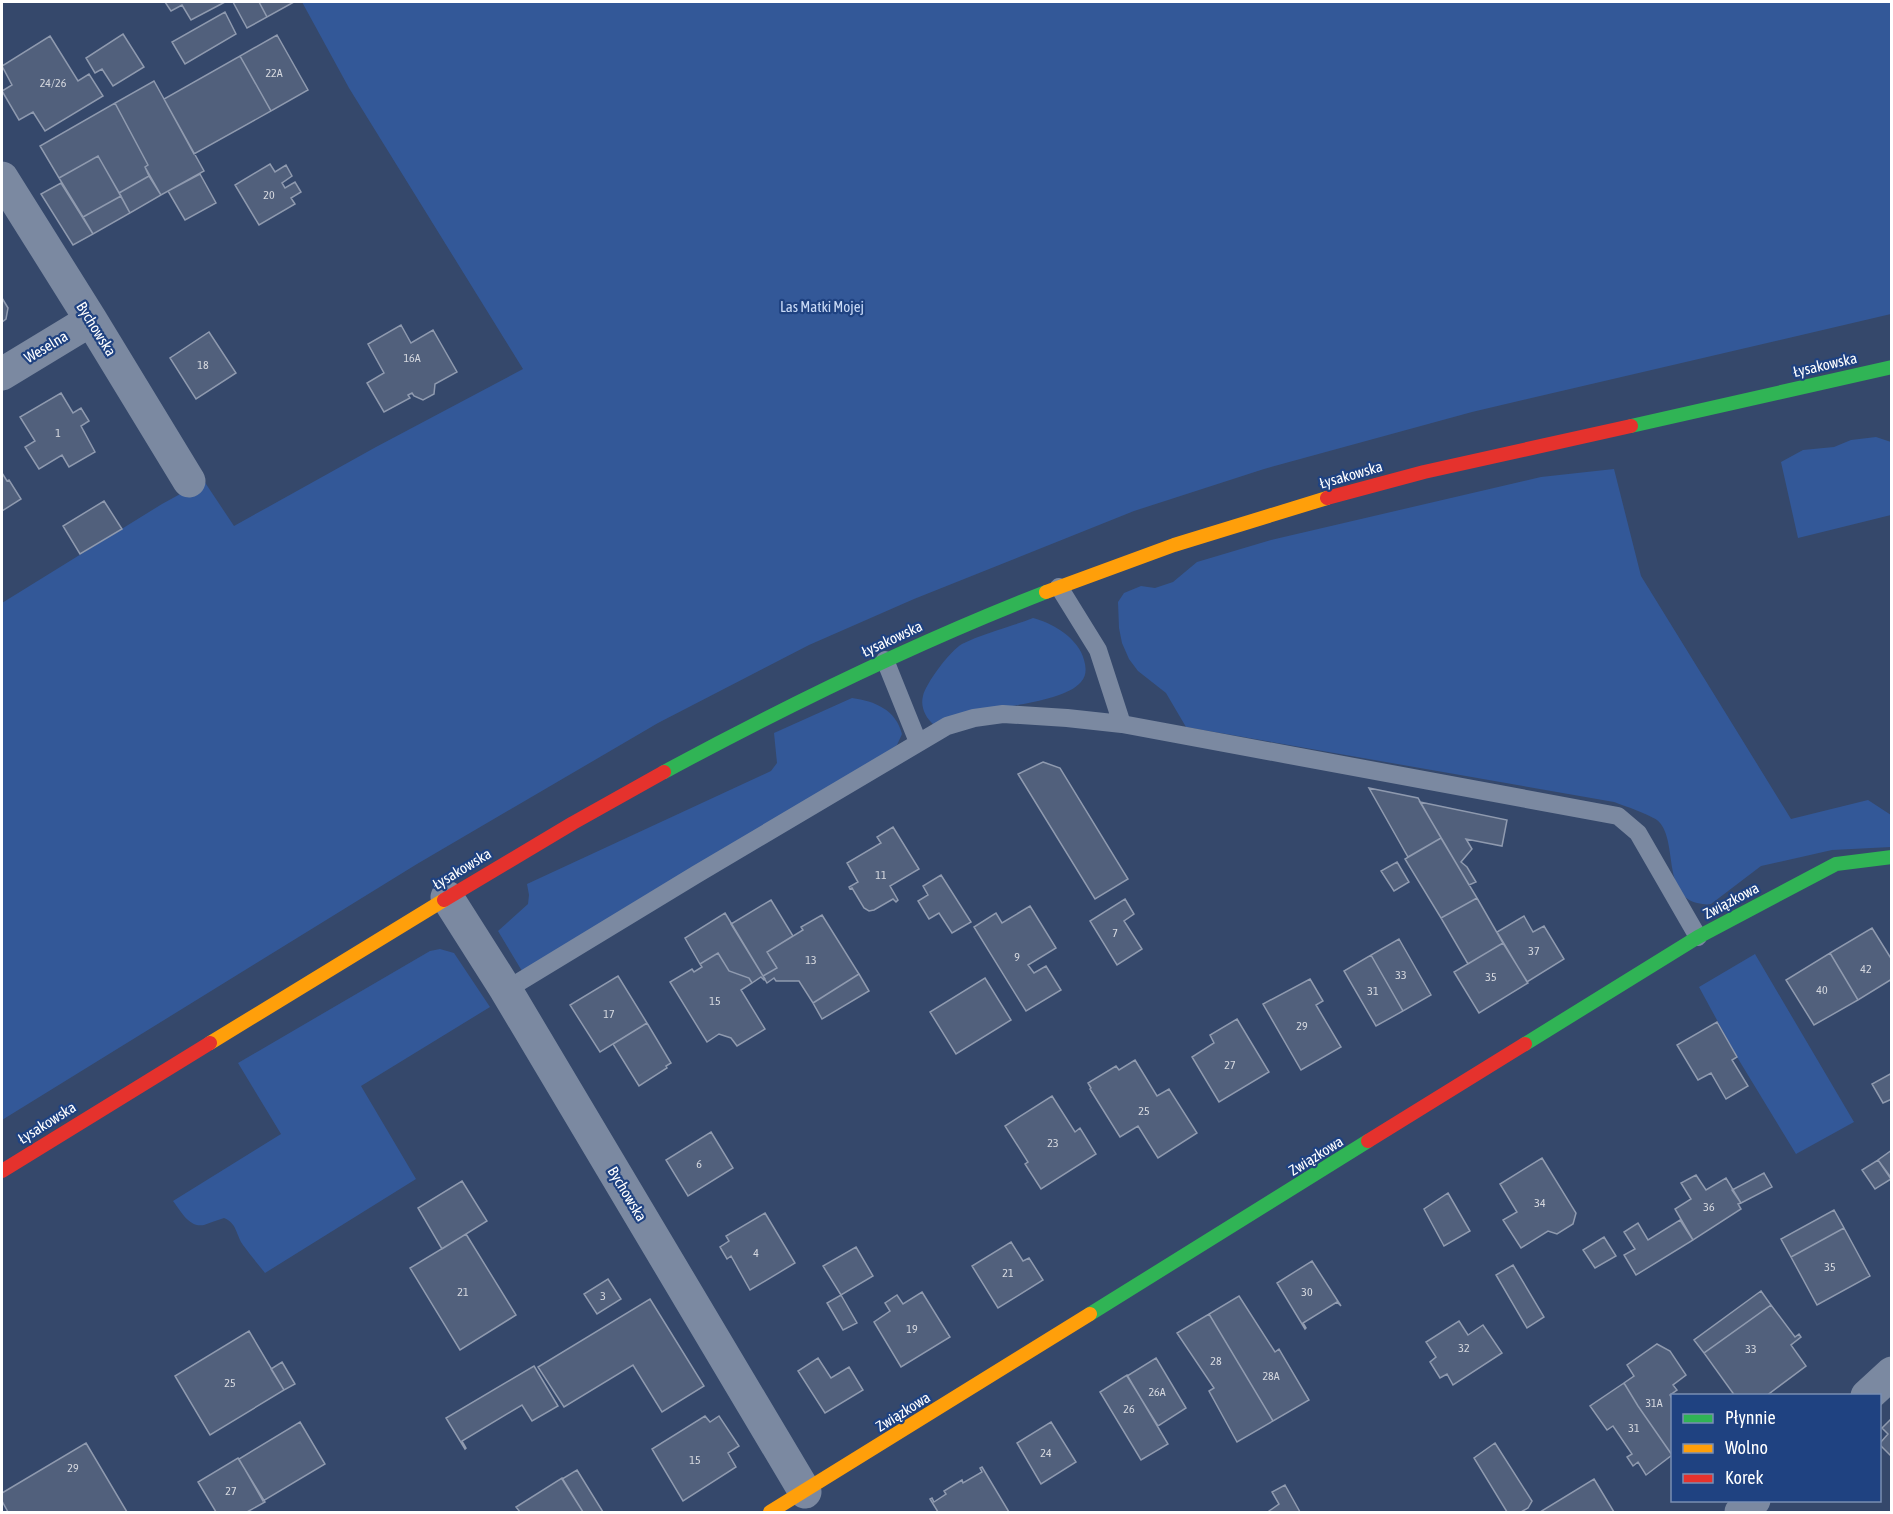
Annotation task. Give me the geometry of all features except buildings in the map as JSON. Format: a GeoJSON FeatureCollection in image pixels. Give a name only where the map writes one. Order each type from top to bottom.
{"type":"FeatureCollection","features":[{"type":"Feature","properties":{"kind":"street","name":"Bychowska"},"geometry":{"type":"LineString","coordinates":[[2,178],[189,481]]}},
{"type":"Feature","properties":{"kind":"street","name":"Weselna"},"geometry":{"type":"LineString","coordinates":[[2,374],[91,320]]}},
{"type":"Feature","properties":{"kind":"street","name":"Łysakowska"},"geometry":{"type":"LineString","coordinates":[[2,1171],[447,897],[608,802],[757,722],[885,660],[981,618],[1059,587],[1175,546],[1376,485],[1892,367]]}},
{"type":"Feature","properties":{"kind":"street","name":"Związkowa"},"geometry":{"type":"LineString","coordinates":[[770,1512],[1698,938],[1836,864],[1892,857]]}},
{"type":"Feature","properties":{"kind":"street","name":"Bychowska"},"geometry":{"type":"LineString","coordinates":[[447,897],[506,990],[805,1492]]}},
{"type":"Feature","properties":{"kind":"street"},"geometry":{"type":"LineString","coordinates":[[1868,1394],[1892,1373]]}},
{"type":"Feature","properties":{"kind":"lane"},"geometry":{"type":"LineString","coordinates":[[1059,587],[1098,650],[1122,724]]}},
{"type":"Feature","properties":{"kind":"lane"},"geometry":{"type":"LineString","coordinates":[[885,660],[918,742]]}},
{"type":"Feature","properties":{"kind":"lane"},"geometry":{"type":"LineString","coordinates":[[506,990],[918,742],[947,726],[974,718],[1003,714],[1122,724],[1618,816],[1638,833],[1698,938]]}},
{"type":"Feature","properties":{"kind":"green space","name":"Las Matki Mojej"},"geometry":{"type":"Polygon","coordinates":[[[302,2],[1891,2],[1891,314],[1472,412],[1264,469],[1134,511],[914,599],[809,645],[658,723],[417,864],[2,1120],[2,603],[162,504],[204,481],[234,526],[523,369],[349,88],[302,2]]]}},
{"type":"Feature","properties":{"kind":"green space"},"geometry":{"type":"Polygon","coordinates":[[[1876,437],[1891,442],[1891,515],[1798,538],[1781,462],[1803,450],[1834,447],[1851,440],[1876,437]]]}},
{"type":"Feature","properties":{"kind":"green space"},"geometry":{"type":"Polygon","coordinates":[[[1614,469],[1641,576],[1791,819],[1868,800],[1891,815],[1891,847],[1832,850],[1761,866],[1711,904],[1697,903],[1686,898],[1679,889],[1674,878],[1664,828],[1648,815],[1614,802],[1186,727],[1166,693],[1138,671],[1129,659],[1122,643],[1118,602],[1124,593],[1141,586],[1155,588],[1173,582],[1197,562],[1271,540],[1541,477],[1614,469]]]}},
{"type":"Feature","properties":{"kind":"green space"},"geometry":{"type":"Polygon","coordinates":[[[1033,618],[1061,630],[1077,646],[1086,667],[1081,682],[1065,693],[1054,697],[934,725],[924,712],[923,696],[933,676],[951,653],[970,640],[1033,618]]]}},
{"type":"Feature","properties":{"kind":"green space"},"geometry":{"type":"Polygon","coordinates":[[[852,698],[876,704],[890,713],[902,734],[897,745],[886,754],[522,971],[498,931],[528,904],[527,884],[771,771],[777,763],[774,733],[852,698]]]}},
{"type":"Feature","properties":{"kind":"green space"},"geometry":{"type":"Polygon","coordinates":[[[440,949],[454,953],[490,1007],[361,1086],[416,1179],[265,1273],[243,1245],[234,1226],[228,1220],[224,1218],[199,1225],[186,1218],[173,1201],[281,1134],[238,1063],[430,951],[440,949]]]}},
{"type":"Feature","properties":{"kind":"green space"},"geometry":{"type":"Polygon","coordinates":[[[1755,954],[1854,1122],[1796,1154],[1737,1057],[1699,987],[1755,954]]]}},
{"type":"Feature","properties":{"kind":"traffic: fast"},"geometry":{"type":"LineString","coordinates":[[1631,426],[1892,367]]}},
{"type":"Feature","properties":{"kind":"traffic: fast"},"geometry":{"type":"LineString","coordinates":[[664,772],[852,676],[948,632],[1046,592]]}},
{"type":"Feature","properties":{"kind":"traffic: fast"},"geometry":{"type":"LineString","coordinates":[[1525,1044],[1698,937],[1836,864],[1892,857]]}},
{"type":"Feature","properties":{"kind":"traffic: fast"},"geometry":{"type":"LineString","coordinates":[[1090,1314],[1368,1141]]}},
{"type":"Feature","properties":{"kind":"traffic: slow"},"geometry":{"type":"LineString","coordinates":[[1046,592],[1174,545],[1327,498]]}},
{"type":"Feature","properties":{"kind":"traffic: slow"},"geometry":{"type":"LineString","coordinates":[[210,1043],[444,900]]}},
{"type":"Feature","properties":{"kind":"traffic: slow"},"geometry":{"type":"LineString","coordinates":[[770,1512],[1090,1314]]}},
{"type":"Feature","properties":{"kind":"traffic: jam"},"geometry":{"type":"LineString","coordinates":[[1327,498],[1424,472],[1631,426]]}},
{"type":"Feature","properties":{"kind":"traffic: jam"},"geometry":{"type":"LineString","coordinates":[[444,900],[664,772]]}},
{"type":"Feature","properties":{"kind":"traffic: jam"},"geometry":{"type":"LineString","coordinates":[[2,1171],[210,1043]]}},
{"type":"Feature","properties":{"kind":"traffic: jam"},"geometry":{"type":"LineString","coordinates":[[1368,1141],[1525,1044]]}}]}
